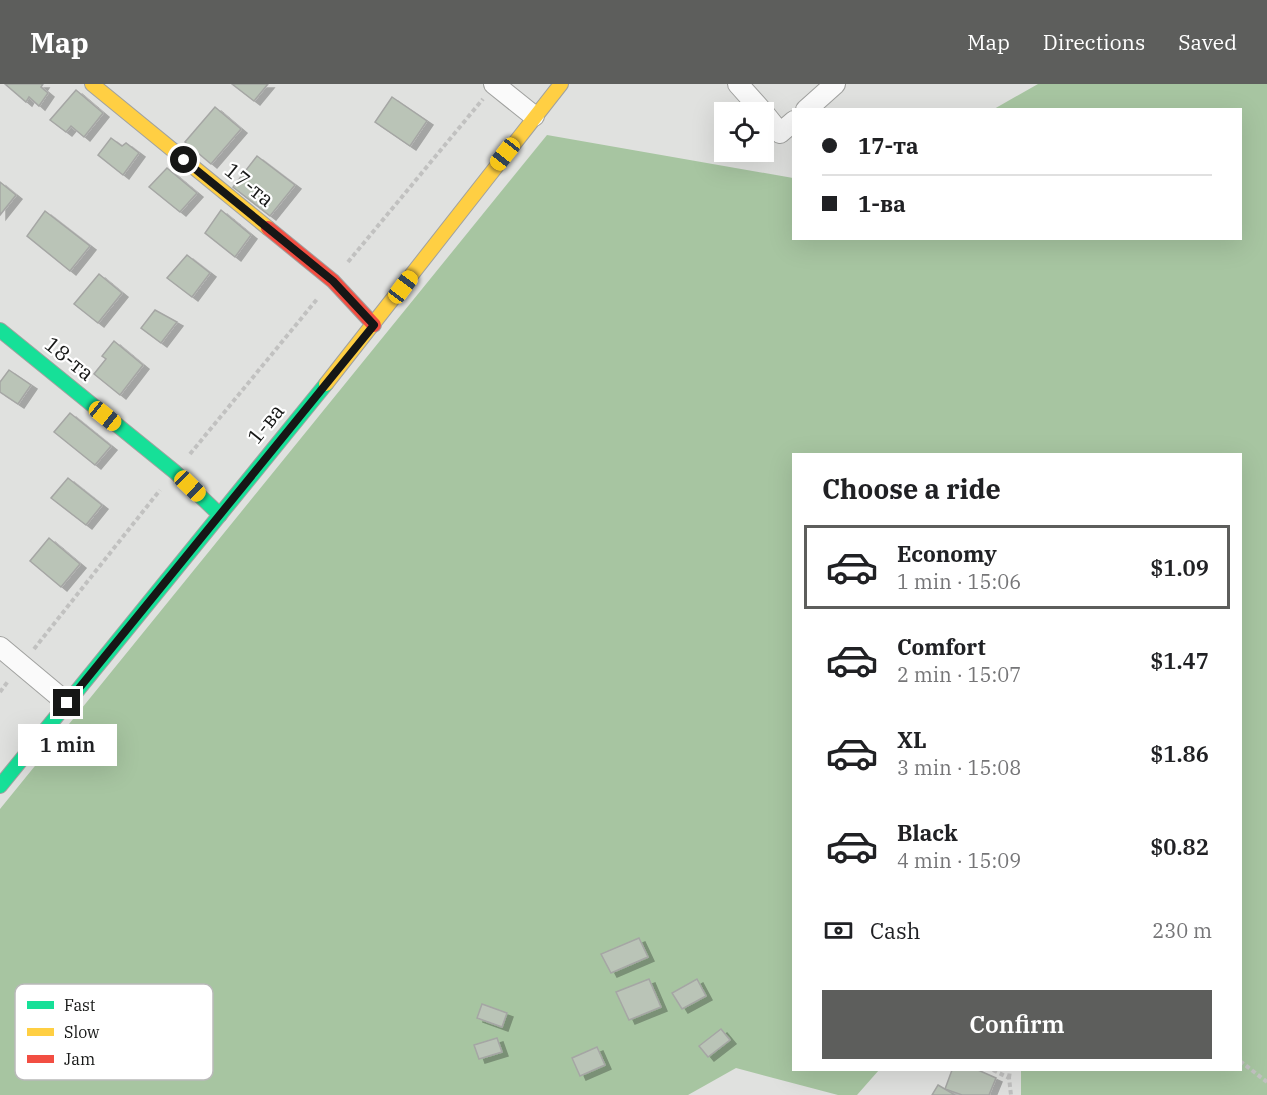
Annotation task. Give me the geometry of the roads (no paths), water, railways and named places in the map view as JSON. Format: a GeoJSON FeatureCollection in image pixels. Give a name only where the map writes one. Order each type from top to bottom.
{"type":"FeatureCollection","features":[{"type":"Feature","properties":{"kind":"street","name":"17-та"},"geometry":{"type":"LineString","coordinates":[[92,84],[333,281],[374,325]]}},
{"type":"Feature","properties":{"kind":"street"},"geometry":{"type":"LineString","coordinates":[[494,84],[534,116]]}},
{"type":"Feature","properties":{"kind":"street","name":"1-ва"},"geometry":{"type":"LineString","coordinates":[[0,786],[374,325],[561,84]]}},
{"type":"Feature","properties":{"kind":"street"},"geometry":{"type":"LineString","coordinates":[[738,84],[754,102]]}},
{"type":"Feature","properties":{"kind":"street"},"geometry":{"type":"LineString","coordinates":[[808,108],[835,84]]}},
{"type":"Feature","properties":{"kind":"street"},"geometry":{"type":"LineString","coordinates":[[774,126],[780,133],[792,123]]}},
{"type":"Feature","properties":{"kind":"street","name":"18-та"},"geometry":{"type":"LineString","coordinates":[[0,330],[175,472],[220,515]]}},
{"type":"Feature","properties":{"kind":"street"},"geometry":{"type":"LineString","coordinates":[[0,647],[67,703]]}}]}
